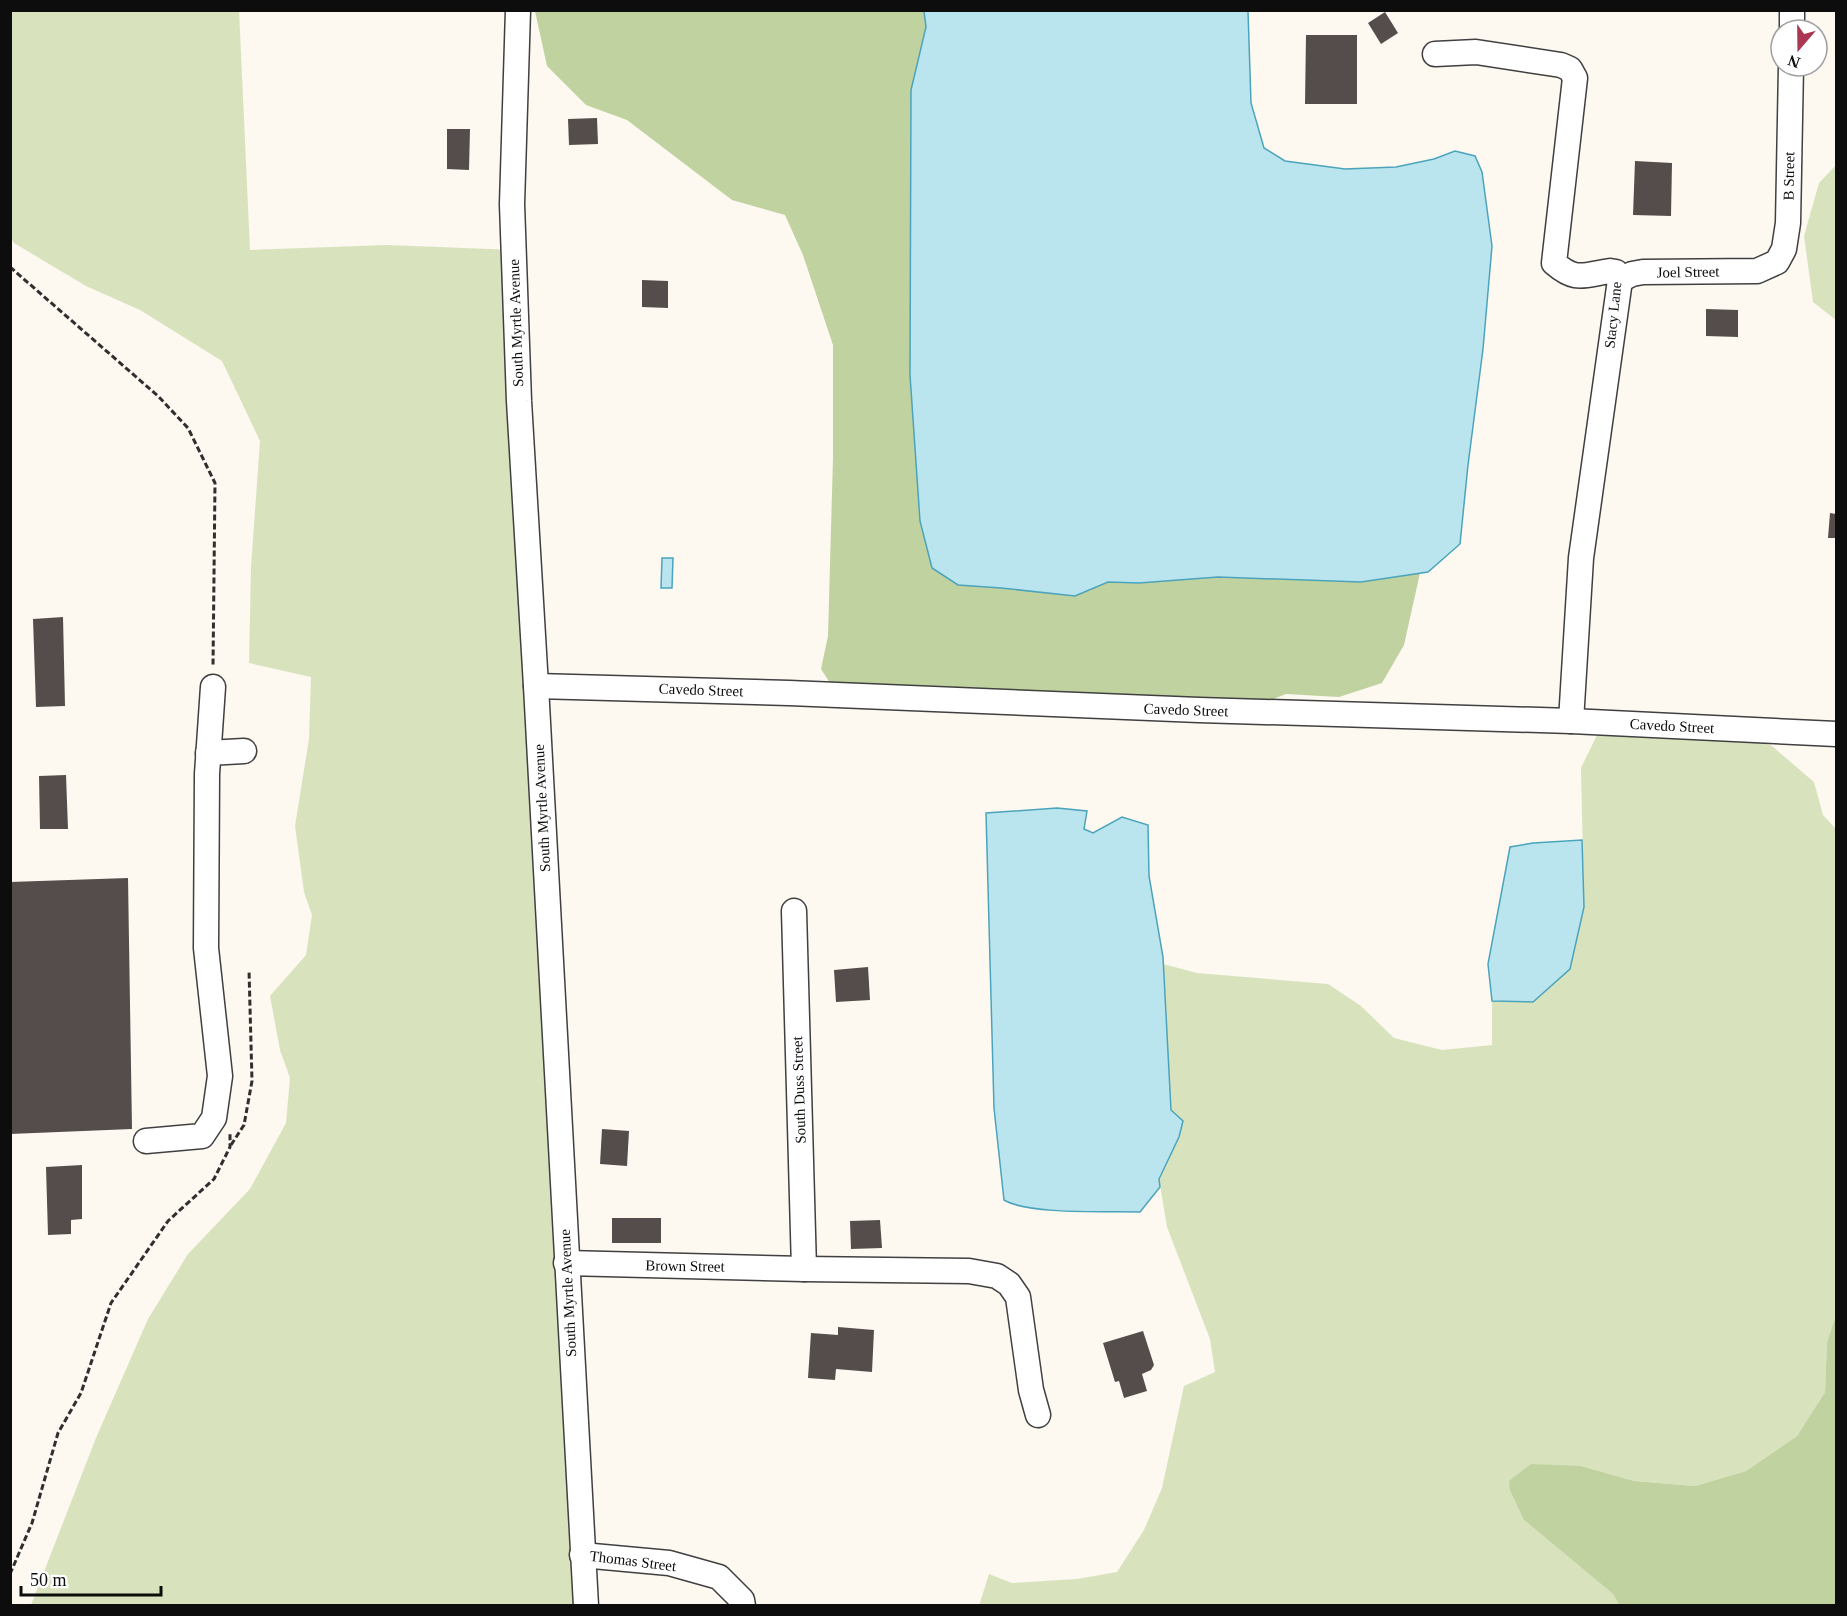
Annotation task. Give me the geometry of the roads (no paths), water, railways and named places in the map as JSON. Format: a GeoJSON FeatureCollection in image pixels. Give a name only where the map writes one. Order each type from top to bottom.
{"type":"FeatureCollection","features":[{"type":"Feature","properties":{"kind":"street","name":"South Myrtle Avenue"},"geometry":{"type":"LineString","coordinates":[[518,10],[512,204],[519,401],[586,1605]]}},
{"type":"Feature","properties":{"kind":"street","name":"Stacy Lane"},"geometry":{"type":"LineString","coordinates":[[1435,54],[1476,52],[1562,65],[1573,73],[1575,78],[1554,262],[1564,272],[1573,276],[1610,271],[1616,272],[1620,279],[1581,558],[1570,721]]}},
{"type":"Feature","properties":{"kind":"street","name":"B Street"},"geometry":{"type":"LineString","coordinates":[[1757,271],[1777,262],[1784,249],[1788,223],[1791,78]]}},
{"type":"Feature","properties":{"kind":"street","name":"Joel Street"},"geometry":{"type":"LineString","coordinates":[[1620,279],[1632,274],[1643,273],[1757,271]]}},
{"type":"Feature","properties":{"kind":"street","name":"Cavedo Street"},"geometry":{"type":"LineString","coordinates":[[536,686],[789,693],[1210,711],[1570,721],[1836,734]]}},
{"type":"Feature","properties":{"kind":"street"},"geometry":{"type":"LineString","coordinates":[[146,1141],[202,1136],[214,1118],[220,1076],[206,948],[208,753],[213,687]]}},
{"type":"Feature","properties":{"kind":"street"},"geometry":{"type":"LineString","coordinates":[[208,753],[244,751]]}},
{"type":"Feature","properties":{"kind":"street","name":"South Duss Street"},"geometry":{"type":"LineString","coordinates":[[794,911],[804,1269]]}},
{"type":"Feature","properties":{"kind":"street","name":"Brown Street"},"geometry":{"type":"LineString","coordinates":[[566,1263],[969,1271],[997,1276],[1009,1284],[1018,1297],[1031,1390],[1038,1415]]}},
{"type":"Feature","properties":{"kind":"street","name":"Thomas Street"},"geometry":{"type":"LineString","coordinates":[[582,1555],[669,1563],[719,1577],[742,1600],[743,1605]]}},
{"type":"Feature","properties":{"kind":"water"},"geometry":{"type":"Polygon","coordinates":[[[924,11],[1248,11],[1251,103],[1264,148],[1285,161],[1345,169],[1396,167],[1434,159],[1455,151],[1475,156],[1482,172],[1492,246],[1483,349],[1460,544],[1428,572],[1361,582],[1218,577],[1139,583],[1108,582],[1075,596],[958,585],[932,568],[920,521],[910,375],[911,90],[926,27],[924,11]]]}},
{"type":"Feature","properties":{"kind":"water"},"geometry":{"type":"Polygon","coordinates":[[[662,558],[673,558],[672,588],[661,588],[662,558]]]}},
{"type":"Feature","properties":{"kind":"water"},"geometry":{"type":"Polygon","coordinates":[[[1057,808],[1087,811],[1084,829],[1093,833],[1122,817],[1148,825],[1149,876],[1163,957],[1171,1110],[1183,1121],[1179,1137],[1159,1179],[1160,1187],[1140,1212],[1050,1210],[1016,1205],[1004,1200],[994,1108],[986,813],[1057,808]]]}},
{"type":"Feature","properties":{"kind":"water"},"geometry":{"type":"Polygon","coordinates":[[[1582,840],[1584,907],[1570,969],[1533,1002],[1492,1001],[1488,964],[1510,847],[1582,840]]]}}]}
